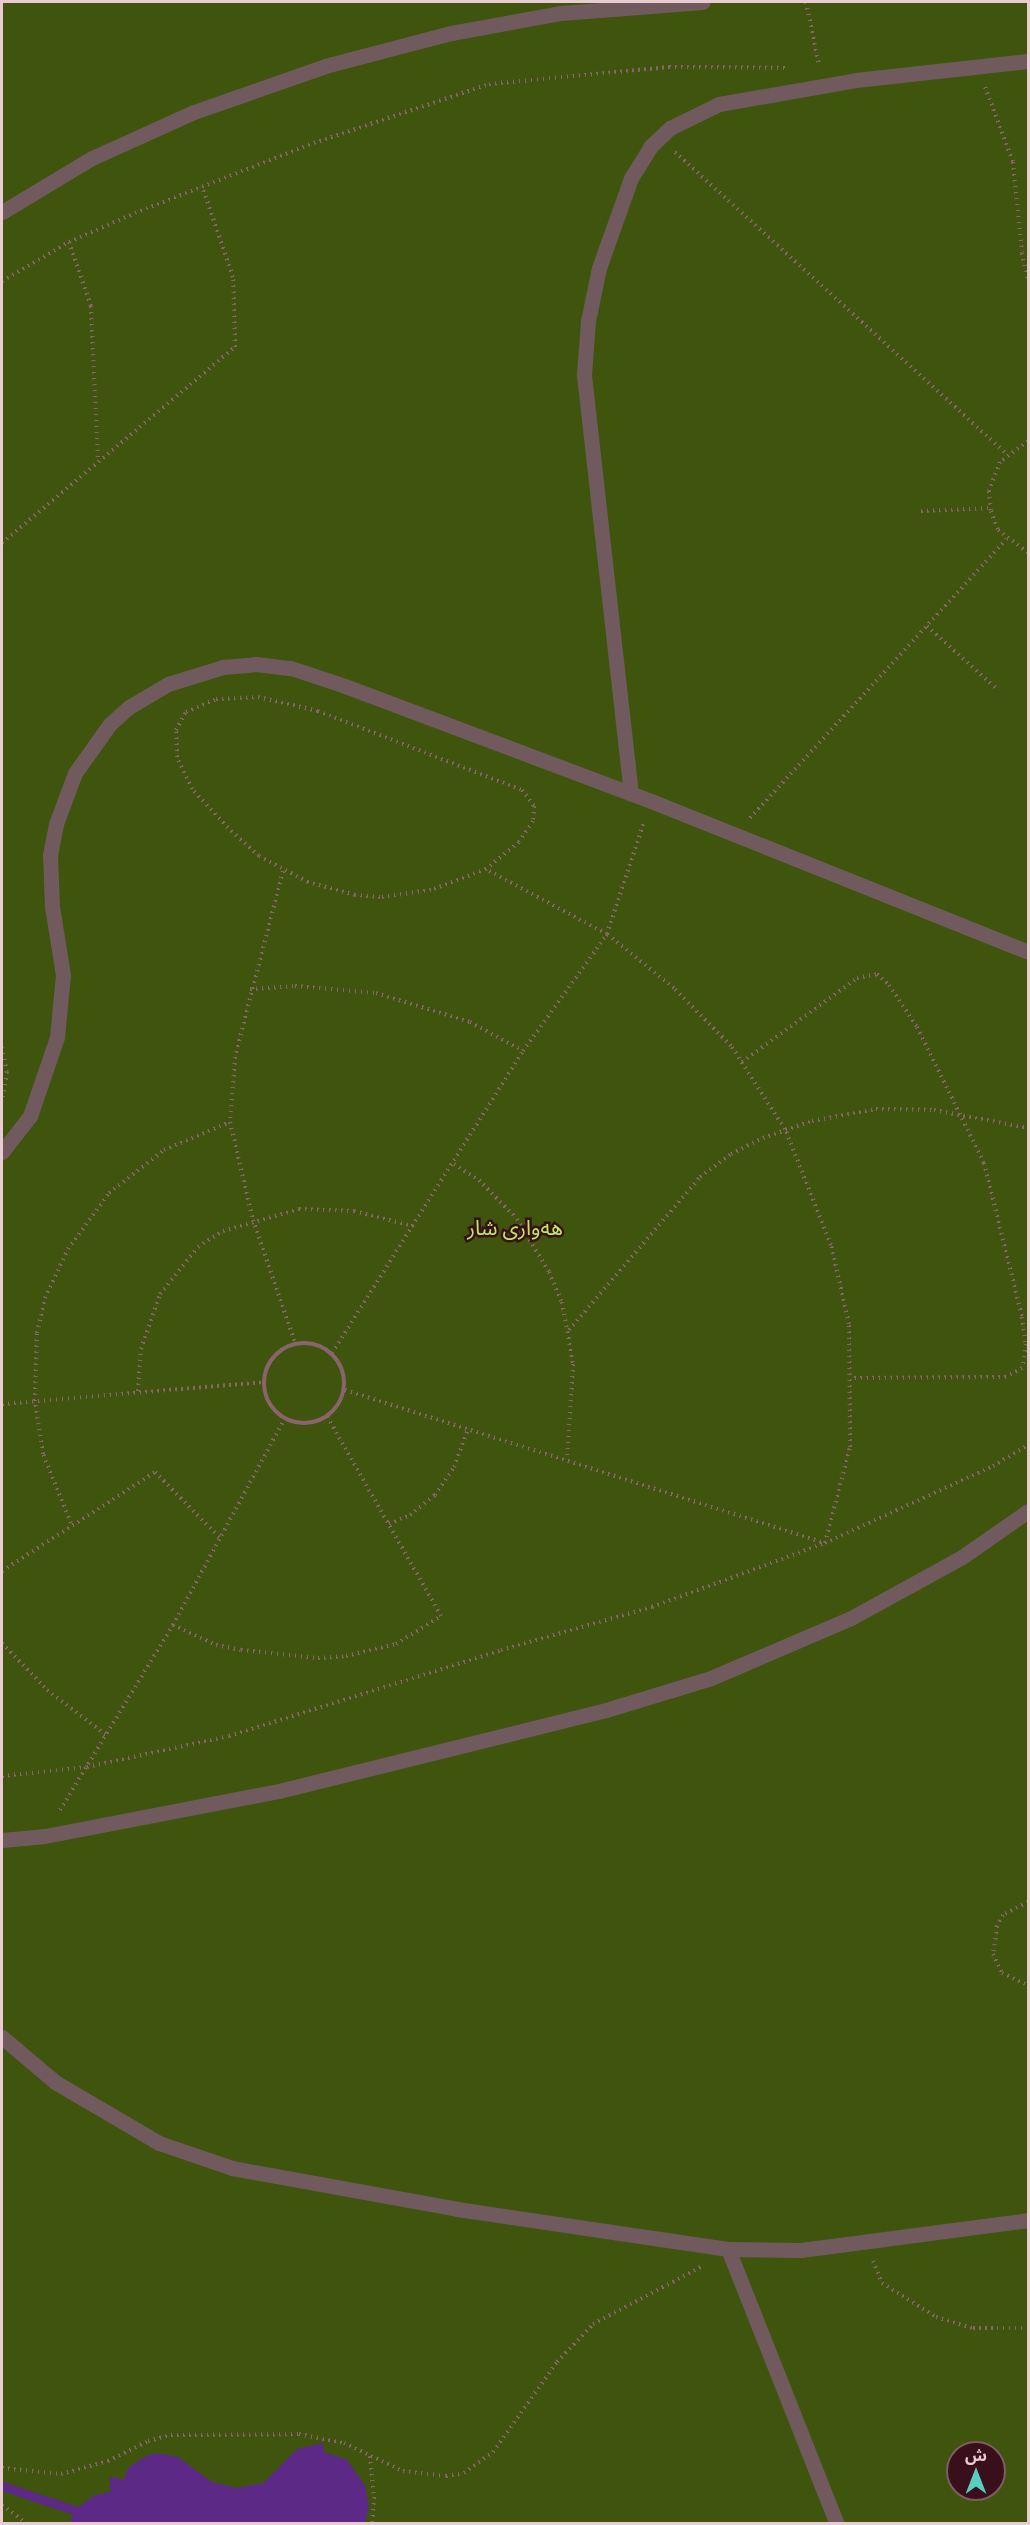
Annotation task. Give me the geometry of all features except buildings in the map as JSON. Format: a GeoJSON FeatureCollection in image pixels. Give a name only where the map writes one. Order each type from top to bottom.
{"type":"FeatureCollection","features":[{"type":"Feature","properties":{"kind":"street"},"geometry":{"type":"LineString","coordinates":[[2,212],[92,158],[205,108],[348,60],[563,7],[703,2]]}},
{"type":"Feature","properties":{"kind":"street"},"geometry":{"type":"LineString","coordinates":[[631,794],[584,374],[592,297],[608,235],[631,177],[659,138],[695,113],[727,102],[856,80],[1029,61]]}},
{"type":"Feature","properties":{"kind":"street"},"geometry":{"type":"LineString","coordinates":[[2,1152],[30,1116],[40,1094],[59,1026],[63,975],[50,879],[56,824],[75,773],[110,724],[148,695],[191,675],[223,667],[256,664],[291,668],[651,801],[1029,952]]}},
{"type":"Feature","properties":{"kind":"street"},"geometry":{"type":"LineString","coordinates":[[2,1840],[45,1836],[279,1791],[606,1710],[711,1678],[861,1613],[962,1557],[1029,1511]]}},
{"type":"Feature","properties":{"kind":"street"},"geometry":{"type":"LineString","coordinates":[[2,2037],[55,2082],[159,2143],[232,2168],[457,2209],[728,2250],[801,2250],[1029,2220]]}},
{"type":"Feature","properties":{"kind":"street"},"geometry":{"type":"LineString","coordinates":[[728,2250],[837,2523]]}},
{"type":"Feature","properties":{"kind":"path"},"geometry":{"type":"LineString","coordinates":[[806,2],[820,71],[813,70]]}},
{"type":"Feature","properties":{"kind":"path"},"geometry":{"type":"LineString","coordinates":[[978,66],[1013,162],[1022,253],[1029,281]]}},
{"type":"Feature","properties":{"kind":"path"},"geometry":{"type":"LineString","coordinates":[[2,281],[69,242],[202,186],[409,109],[489,84],[669,67],[795,69]]}},
{"type":"Feature","properties":{"kind":"path"},"geometry":{"type":"LineString","coordinates":[[659,138],[1007,454]]}},
{"type":"Feature","properties":{"kind":"path"},"geometry":{"type":"LineString","coordinates":[[2,543],[98,460],[235,348],[233,277],[202,186]]}},
{"type":"Feature","properties":{"kind":"path"},"geometry":{"type":"LineString","coordinates":[[69,242],[90,306],[98,460]]}},
{"type":"Feature","properties":{"kind":"path"},"geometry":{"type":"LineString","coordinates":[[1029,441],[1007,454],[991,480],[990,508],[1007,539],[1029,553]]}},
{"type":"Feature","properties":{"kind":"path"},"geometry":{"type":"LineString","coordinates":[[921,511],[990,508]]}},
{"type":"Feature","properties":{"kind":"path"},"geometry":{"type":"LineString","coordinates":[[736,834],[1007,539]]}},
{"type":"Feature","properties":{"kind":"path"},"geometry":{"type":"LineString","coordinates":[[927,626],[997,689]]}},
{"type":"Feature","properties":{"kind":"path"},"geometry":{"type":"LineString","coordinates":[[238,696],[286,700],[522,790],[534,806],[533,821],[519,842],[486,869],[431,890],[380,897],[331,890],[283,871],[232,832],[201,800],[182,770],[175,743],[176,730],[179,720],[201,704],[238,696]]}},
{"type":"Feature","properties":{"kind":"path"},"geometry":{"type":"LineString","coordinates":[[332,1353],[524,1052],[607,934],[651,801]]}},
{"type":"Feature","properties":{"kind":"path"},"geometry":{"type":"LineString","coordinates":[[486,869],[607,934],[674,988],[742,1062],[785,1128],[813,1194],[841,1281],[849,1324],[850,1447],[825,1543]]}},
{"type":"Feature","properties":{"kind":"path"},"geometry":{"type":"LineString","coordinates":[[283,871],[250,989],[235,1057],[231,1122],[253,1220],[295,1343]]}},
{"type":"Feature","properties":{"kind":"path"},"geometry":{"type":"LineString","coordinates":[[742,1062],[857,978],[877,974],[889,985],[917,1027],[964,1117],[984,1163],[1011,1261],[1026,1344],[1022,1368],[1006,1377],[851,1378]]}},
{"type":"Feature","properties":{"kind":"path"},"geometry":{"type":"LineString","coordinates":[[250,989],[295,986],[376,993],[470,1022],[524,1052]]}},
{"type":"Feature","properties":{"kind":"path"},"geometry":{"type":"LineString","coordinates":[[2,1047],[7,1072],[2,1100]]}},
{"type":"Feature","properties":{"kind":"path"},"geometry":{"type":"LineString","coordinates":[[569,1330],[700,1177],[731,1154],[785,1128],[876,1109],[934,1110],[1029,1128]]}},
{"type":"Feature","properties":{"kind":"path"},"geometry":{"type":"LineString","coordinates":[[71,1523],[43,1454],[35,1401],[38,1333],[45,1299],[85,1221],[109,1193],[164,1150],[231,1122]]}},
{"type":"Feature","properties":{"kind":"path"},"geometry":{"type":"LineString","coordinates":[[454,1164],[497,1196],[522,1227],[549,1272],[569,1330],[574,1390],[567,1459]]}},
{"type":"Feature","properties":{"kind":"path"},"geometry":{"type":"LineString","coordinates":[[138,1391],[141,1349],[160,1294],[198,1247],[223,1231],[253,1220],[299,1209],[363,1213],[413,1226]]}},
{"type":"Feature","properties":{"kind":"path"},"geometry":{"type":"LineString","coordinates":[[295,1343],[321,1346],[332,1353],[340,1364],[345,1389],[340,1402],[327,1416],[308,1424],[285,1418],[272,1408],[264,1382],[273,1357],[295,1343]]}},
{"type":"Feature","properties":{"kind":"path"},"geometry":{"type":"LineString","coordinates":[[2,1404],[264,1382]]}},
{"type":"Feature","properties":{"kind":"path"},"geometry":{"type":"LineString","coordinates":[[345,1389],[825,1543]]}},
{"type":"Feature","properties":{"kind":"path"},"geometry":{"type":"LineString","coordinates":[[174,1625],[216,1645],[291,1657],[346,1656],[376,1650],[418,1633],[441,1616],[327,1416]]}},
{"type":"Feature","properties":{"kind":"path"},"geometry":{"type":"LineString","coordinates":[[45,1836],[174,1625],[285,1418]]}},
{"type":"Feature","properties":{"kind":"path"},"geometry":{"type":"LineString","coordinates":[[389,1524],[410,1515],[435,1495],[454,1467],[468,1428]]}},
{"type":"Feature","properties":{"kind":"path"},"geometry":{"type":"LineString","coordinates":[[2,1776],[87,1767],[229,1736],[501,1650],[652,1607],[825,1543],[993,1466],[1029,1445]]}},
{"type":"Feature","properties":{"kind":"path"},"geometry":{"type":"LineString","coordinates":[[2,1571],[71,1523],[155,1472],[220,1538]]}},
{"type":"Feature","properties":{"kind":"path"},"geometry":{"type":"LineString","coordinates":[[2,1643],[47,1690],[106,1735]]}},
{"type":"Feature","properties":{"kind":"path"},"geometry":{"type":"LineString","coordinates":[[1029,1902],[1003,1915],[997,1926],[993,1954],[1002,1973],[1029,1985]]}},
{"type":"Feature","properties":{"kind":"path"},"geometry":{"type":"LineString","coordinates":[[870,2242],[873,2266],[882,2283],[936,2317],[973,2328],[1029,2328]]}},
{"type":"Feature","properties":{"kind":"path"},"geometry":{"type":"LineString","coordinates":[[2,2468],[61,2474],[108,2461],[148,2441],[197,2434],[326,2437],[370,2456],[384,2465],[422,2475],[446,2476],[477,2467],[509,2433],[557,2362],[593,2324],[617,2308],[676,2282],[728,2250]]}},
{"type":"Feature","properties":{"kind":"path"},"geometry":{"type":"LineString","coordinates":[[370,2456],[374,2496],[372,2523]]}},
{"type":"Feature","properties":{"kind":"path"},"geometry":{"type":"LineString","coordinates":[[2,2505],[27,2523]]}},
{"type":"Feature","properties":{"kind":"green space","name":"هەواری شار"},"geometry":{"type":"Polygon","coordinates":[[[2,2],[1028,2],[1028,2523],[2,2524],[2,2]]]}},
{"type":"Feature","properties":{"kind":"shaded area"},"geometry":{"type":"Polygon","coordinates":[[[323,2443],[324,2452],[346,2459],[365,2485],[369,2507],[365,2523],[70,2523],[74,2510],[95,2495],[110,2492],[110,2476],[123,2480],[129,2467],[146,2456],[156,2453],[178,2457],[212,2482],[237,2488],[263,2483],[297,2449],[323,2443]]]}},
{"type":"Feature","properties":{"kind":"waterway"},"geometry":{"type":"LineString","coordinates":[[2,2486],[74,2510]]}}]}
